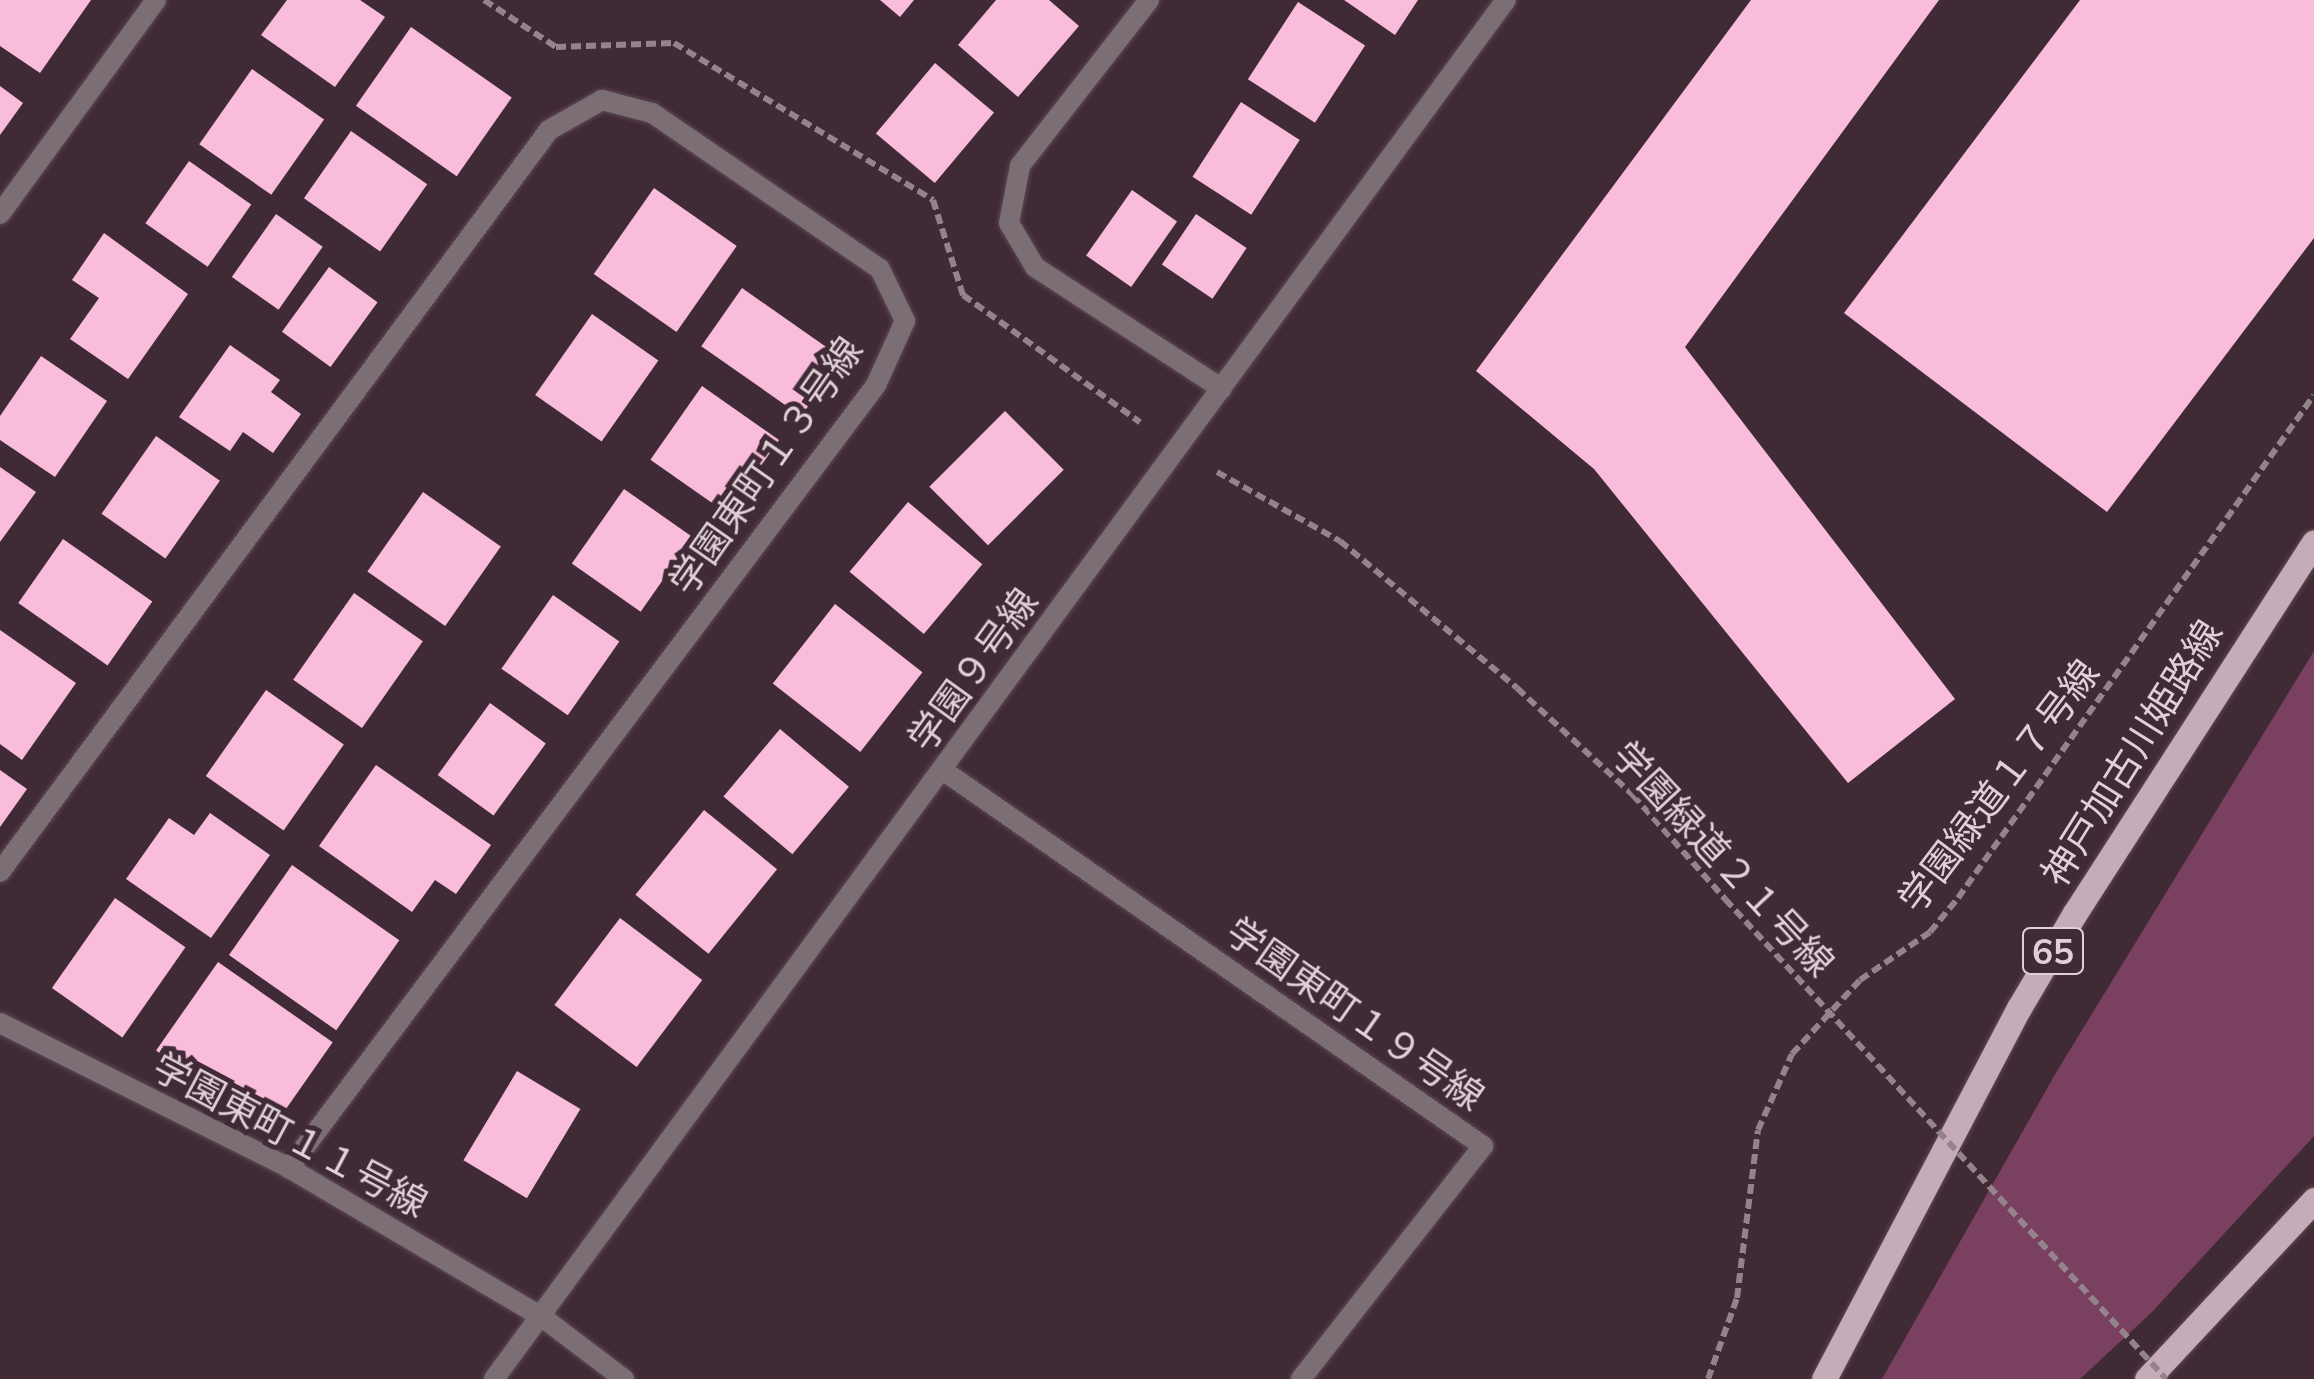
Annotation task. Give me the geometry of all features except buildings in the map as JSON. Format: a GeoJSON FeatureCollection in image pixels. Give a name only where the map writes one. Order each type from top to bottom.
{"type":"FeatureCollection","features":[{"type":"Feature","properties":{"kind":"main road","name":"神戸加古川姫路線"},"geometry":{"type":"LineString","coordinates":[[1824,1379],[2074,913],[2314,542]]}},
{"type":"Feature","properties":{"kind":"main road"},"geometry":{"type":"LineString","coordinates":[[2147,1379],[2314,1200]]}},
{"type":"Feature","properties":{"kind":"street"},"geometry":{"type":"LineString","coordinates":[[0,214],[156,0]]}},
{"type":"Feature","properties":{"kind":"street"},"geometry":{"type":"LineString","coordinates":[[1149,0],[1020,166],[1009,223],[1034,267],[1222,390]]}},
{"type":"Feature","properties":{"kind":"street","name":"学園９号線"},"geometry":{"type":"LineString","coordinates":[[494,1379],[944,771],[1506,0]]}},
{"type":"Feature","properties":{"kind":"street","name":"学園東町１３号線"},"geometry":{"type":"LineString","coordinates":[[0,872],[549,130],[602,100],[652,114],[880,269],[905,321],[876,385],[289,1168]]}},
{"type":"Feature","properties":{"kind":"street","name":"学園東町１９号線"},"geometry":{"type":"LineString","coordinates":[[944,771],[1483,1146],[1301,1379]]}},
{"type":"Feature","properties":{"kind":"street","name":"学園東町１１号線"},"geometry":{"type":"LineString","coordinates":[[0,1023],[289,1168],[542,1317]]}},
{"type":"Feature","properties":{"kind":"street"},"geometry":{"type":"LineString","coordinates":[[542,1317],[624,1379]]}},
{"type":"Feature","properties":{"kind":"path","name":"学園緑道１７号線"},"geometry":{"type":"LineString","coordinates":[[1708,1379],[1737,1298],[1758,1130],[1792,1054],[1860,980],[1930,932],[1958,898],[2314,394]]}},
{"type":"Feature","properties":{"kind":"path","name":"学園緑道２１号線"},"geometry":{"type":"LineString","coordinates":[[1178,450],[1340,541],[1517,688],[1633,795],[2166,1379]]}},
{"type":"Feature","properties":{"kind":"shaded area"},"geometry":{"type":"Polygon","coordinates":[[[2314,651],[2314,1136],[2152,1312],[2080,1379],[1882,1379],[2057,1071],[2314,651]]]}}]}
